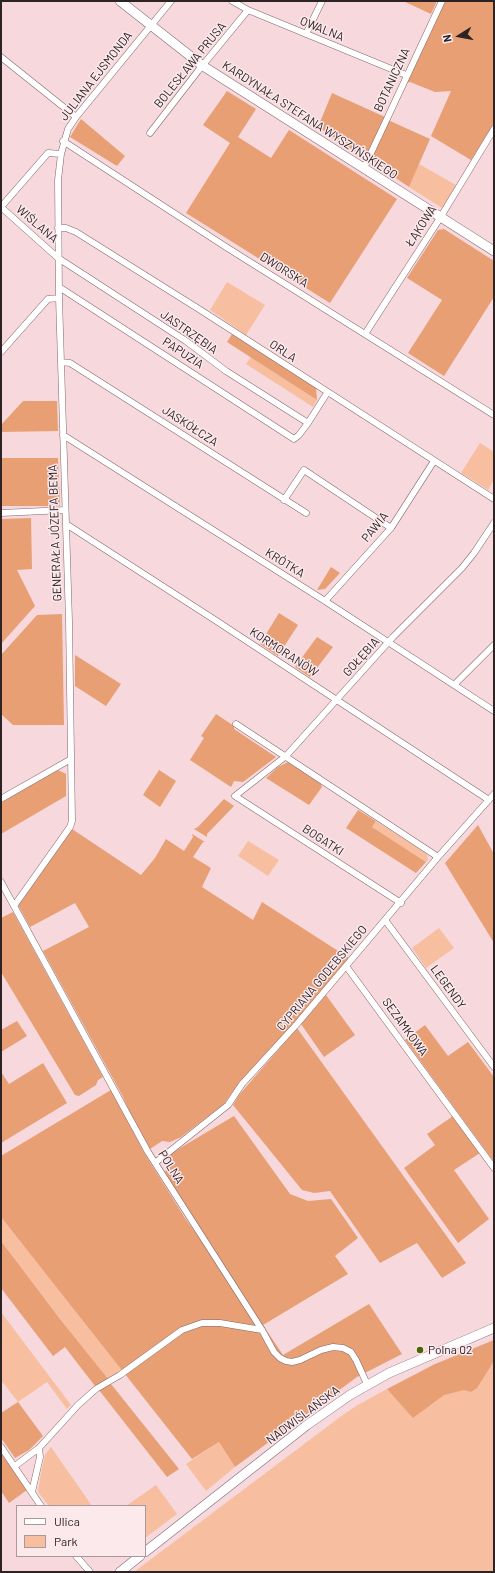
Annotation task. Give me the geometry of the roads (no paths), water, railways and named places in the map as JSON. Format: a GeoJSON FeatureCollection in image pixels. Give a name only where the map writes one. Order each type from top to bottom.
{"type":"FeatureCollection","features":[{"type":"Feature","properties":{"kind":"main road","name":"KARDYNAŁA STEFANA WYSZYŃSKIEGO"},"geometry":{"type":"LineString","coordinates":[[120,1],[203,66],[494,251]]}},
{"type":"Feature","properties":{"kind":"main road","name":"NADWIŚLAŃSKA"},"geometry":{"type":"LineString","coordinates":[[146,1551],[317,1418],[367,1384],[405,1365],[494,1328]]}},
{"type":"Feature","properties":{"kind":"main road"},"geometry":{"type":"LineString","coordinates":[[120,1572],[139,1557]]}},
{"type":"Feature","properties":{"kind":"street","name":"JULIANA EJSMONDA"},"geometry":{"type":"LineString","coordinates":[[63,141],[68,129],[76,118],[171,1]]}},
{"type":"Feature","properties":{"kind":"street","name":"OWALNA"},"geometry":{"type":"LineString","coordinates":[[232,1],[248,10],[406,75]]}},
{"type":"Feature","properties":{"kind":"street"},"geometry":{"type":"LineString","coordinates":[[306,34],[322,1]]}},
{"type":"Feature","properties":{"kind":"street","name":"BOTANICZNA"},"geometry":{"type":"LineString","coordinates":[[364,168],[406,75],[442,1]]}},
{"type":"Feature","properties":{"kind":"street","name":"BOLESŁAWA PRUSA"},"geometry":{"type":"LineString","coordinates":[[150,133],[248,10]]}},
{"type":"Feature","properties":{"kind":"street"},"geometry":{"type":"LineString","coordinates":[[1,57],[76,118]]}},
{"type":"Feature","properties":{"kind":"street","name":"ŁĄKOWA"},"geometry":{"type":"LineString","coordinates":[[365,334],[440,218],[494,129]]}},
{"type":"Feature","properties":{"kind":"street","name":"GENERAŁA JÓZEFA BEMA"},"geometry":{"type":"LineString","coordinates":[[14,906],[72,821],[69,621],[58,258],[58,180],[60,154],[63,141]]}},
{"type":"Feature","properties":{"kind":"street","name":"DWORSKA"},"geometry":{"type":"LineString","coordinates":[[63,141],[494,415]]}},
{"type":"Feature","properties":{"kind":"street"},"geometry":{"type":"LineString","coordinates":[[1,207],[48,153],[60,154]]}},
{"type":"Feature","properties":{"kind":"street","name":"WIŚLANA"},"geometry":{"type":"LineString","coordinates":[[1,207],[58,258]]}},
{"type":"Feature","properties":{"kind":"street","name":"ORLA"},"geometry":{"type":"LineString","coordinates":[[58,228],[66,228],[76,232],[202,311],[494,499]]}},
{"type":"Feature","properties":{"kind":"street","name":"JASTRZĘBIA"},"geometry":{"type":"LineString","coordinates":[[58,258],[186,342],[226,371],[308,423]]}},
{"type":"Feature","properties":{"kind":"street","name":"PAPUZIA"},"geometry":{"type":"LineString","coordinates":[[59,287],[294,439],[299,436],[308,423]]}},
{"type":"Feature","properties":{"kind":"street"},"geometry":{"type":"LineString","coordinates":[[1,352],[48,299],[59,298]]}},
{"type":"Feature","properties":{"kind":"street","name":"JASKÓŁCZA"},"geometry":{"type":"LineString","coordinates":[[60,362],[70,363],[306,513]]}},
{"type":"Feature","properties":{"kind":"street"},"geometry":{"type":"LineString","coordinates":[[308,423],[327,392]]}},
{"type":"Feature","properties":{"kind":"street","name":"KRÓTKA"},"geometry":{"type":"LineString","coordinates":[[63,435],[325,601],[494,711]]}},
{"type":"Feature","properties":{"kind":"street","name":"PAWIA"},"geometry":{"type":"LineString","coordinates":[[325,601],[391,528],[434,461]]}},
{"type":"Feature","properties":{"kind":"street"},"geometry":{"type":"LineString","coordinates":[[284,500],[304,470],[391,528]]}},
{"type":"Feature","properties":{"kind":"street"},"geometry":{"type":"LineString","coordinates":[[1,514],[66,510]]}},
{"type":"Feature","properties":{"kind":"street","name":"GOŁĘBIA"},"geometry":{"type":"LineString","coordinates":[[235,796],[286,756],[388,643],[462,568],[494,523]]}},
{"type":"Feature","properties":{"kind":"street","name":"KORMORANÓW"},"geometry":{"type":"LineString","coordinates":[[66,524],[488,800]]}},
{"type":"Feature","properties":{"kind":"street"},"geometry":{"type":"LineString","coordinates":[[454,685],[494,645]]}},
{"type":"Feature","properties":{"kind":"street"},"geometry":{"type":"LineString","coordinates":[[236,724],[438,857]]}},
{"type":"Feature","properties":{"kind":"street"},"geometry":{"type":"LineString","coordinates":[[1,799],[71,759]]}},
{"type":"Feature","properties":{"kind":"street","name":"CYPRIANA GODEBSKIEGO"},"geometry":{"type":"LineString","coordinates":[[155,1163],[228,1105],[242,1084],[283,1041],[438,857],[494,794]]}},
{"type":"Feature","properties":{"kind":"street","name":"BOGATKI"},"geometry":{"type":"LineString","coordinates":[[235,796],[400,903]]}},
{"type":"Feature","properties":{"kind":"street","name":"POLNA"},"geometry":{"type":"LineString","coordinates":[[1,882],[155,1163],[262,1330],[274,1352],[286,1362],[292,1362],[300,1360],[321,1350],[333,1347],[343,1348],[351,1352],[367,1384]]}},
{"type":"Feature","properties":{"kind":"street","name":"LEGENDY"},"geometry":{"type":"LineString","coordinates":[[385,920],[494,1067]]}},
{"type":"Feature","properties":{"kind":"street","name":"SEZAMKOWA"},"geometry":{"type":"LineString","coordinates":[[346,966],[494,1168]]}},
{"type":"Feature","properties":{"kind":"street"},"geometry":{"type":"LineString","coordinates":[[15,1466],[39,1448],[78,1405],[96,1389],[120,1375],[162,1343],[182,1330],[202,1324],[220,1323],[262,1330]]}},
{"type":"Feature","properties":{"kind":"street"},"geometry":{"type":"LineString","coordinates":[[1,1447],[40,1505]]}},
{"type":"Feature","properties":{"kind":"street"},"geometry":{"type":"LineString","coordinates":[[32,1492],[40,1457],[39,1448]]}},
{"type":"Feature","properties":{"kind":"street"},"geometry":{"type":"LineString","coordinates":[[77,1557],[90,1572]]}},
{"type":"Feature","properties":{"kind":"place","name":"Polna 02"},"geometry":{"type":"Point","coordinates":[420,1350]}}]}
